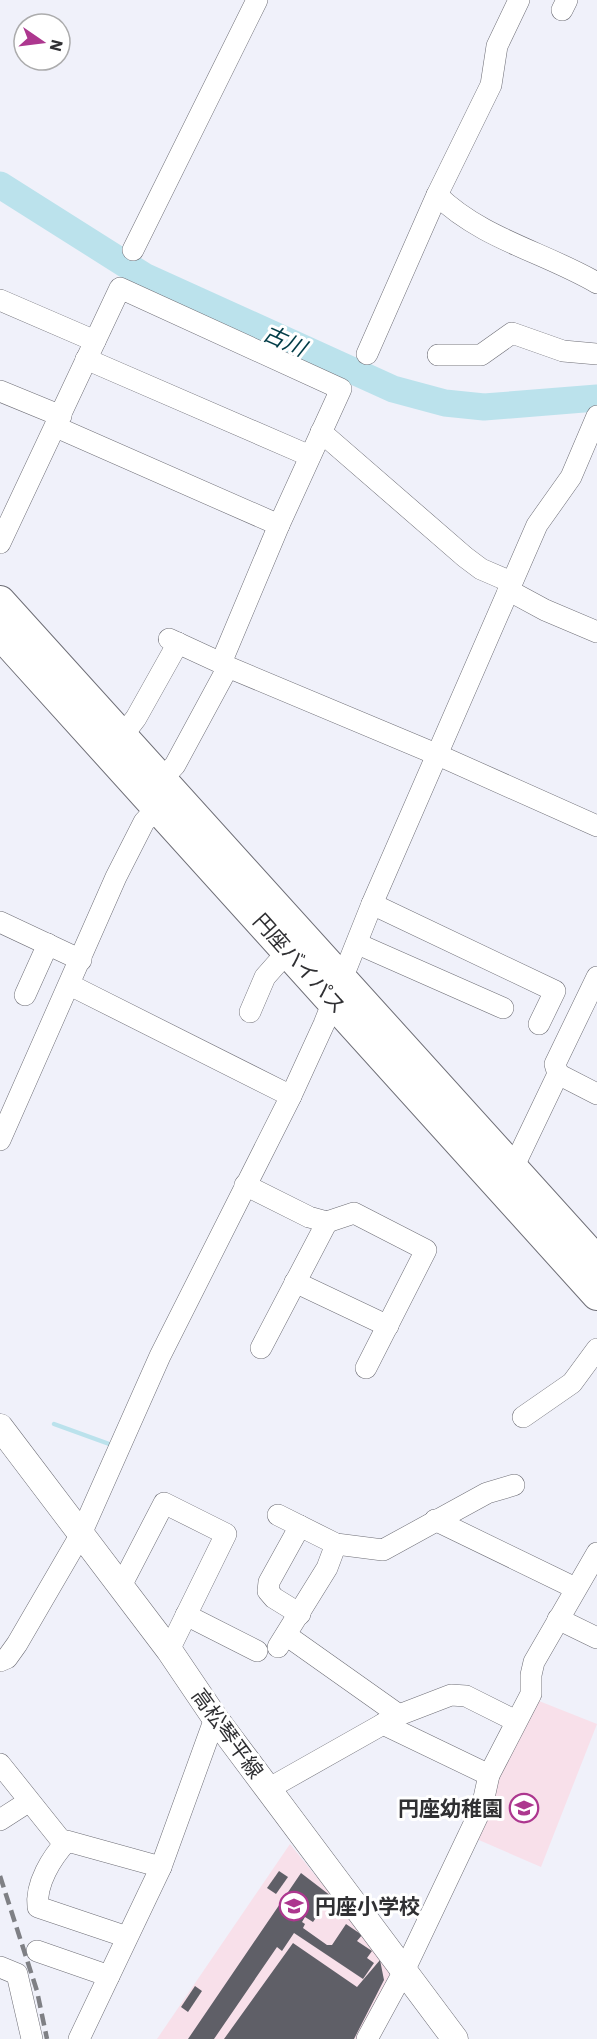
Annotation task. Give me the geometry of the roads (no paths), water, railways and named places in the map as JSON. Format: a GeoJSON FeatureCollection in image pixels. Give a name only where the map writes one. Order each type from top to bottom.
{"type":"FeatureCollection","features":[{"type":"Feature","properties":{"kind":"highway","name":"円座バイパス"},"geometry":{"type":"LineString","coordinates":[[0,601],[123,735],[160,793],[288,951],[338,990],[513,1168],[597,1261]]}},
{"type":"Feature","properties":{"kind":"highway","name":"円座バイパス"},"geometry":{"type":"LineString","coordinates":[[0,634],[160,793],[338,990],[597,1295]]}},
{"type":"Feature","properties":{"kind":"main road","name":"高松琴平線"},"geometry":{"type":"LineString","coordinates":[[0,1427],[169,1650],[215,1718],[455,2039]]}},
{"type":"Feature","properties":{"kind":"street"},"geometry":{"type":"LineString","coordinates":[[133,250],[257,0]]}},
{"type":"Feature","properties":{"kind":"street"},"geometry":{"type":"LineString","coordinates":[[367,354],[437,195],[491,85],[497,46],[519,0]]}},
{"type":"Feature","properties":{"kind":"street"},"geometry":{"type":"LineString","coordinates":[[437,195],[454,211],[499,238],[542,254],[597,283]]}},
{"type":"Feature","properties":{"kind":"street"},"geometry":{"type":"LineString","coordinates":[[0,543],[120,288],[341,389],[279,525],[224,665],[116,877],[70,986],[0,1140]]}},
{"type":"Feature","properties":{"kind":"street"},"geometry":{"type":"LineString","coordinates":[[0,300],[91,350],[310,456]]}},
{"type":"Feature","properties":{"kind":"street"},"geometry":{"type":"LineString","coordinates":[[438,355],[482,355],[512,333],[563,351],[597,354]]}},
{"type":"Feature","properties":{"kind":"street"},"geometry":{"type":"LineString","coordinates":[[0,391],[58,422],[279,525]]}},
{"type":"Feature","properties":{"kind":"street"},"geometry":{"type":"LineString","coordinates":[[0,1661],[6,1658],[17,1644],[81,1534],[160,1356],[291,1096],[537,525],[571,477],[597,416]]}},
{"type":"Feature","properties":{"kind":"street"},"geometry":{"type":"LineString","coordinates":[[321,432],[481,569],[545,610],[597,632]]}},
{"type":"Feature","properties":{"kind":"street"},"geometry":{"type":"LineString","coordinates":[[123,735],[136,718],[173,641],[597,826]]}},
{"type":"Feature","properties":{"kind":"street"},"geometry":{"type":"LineString","coordinates":[[372,904],[555,991],[539,1024]]}},
{"type":"Feature","properties":{"kind":"street"},"geometry":{"type":"LineString","coordinates":[[0,922],[81,960]]}},
{"type":"Feature","properties":{"kind":"street"},"geometry":{"type":"LineString","coordinates":[[25,995],[48,944]]}},
{"type":"Feature","properties":{"kind":"street"},"geometry":{"type":"LineString","coordinates":[[358,944],[503,1008]]}},
{"type":"Feature","properties":{"kind":"street"},"geometry":{"type":"LineString","coordinates":[[250,1012],[265,977],[288,951]]}},
{"type":"Feature","properties":{"kind":"street"},"geometry":{"type":"LineString","coordinates":[[513,1168],[558,1074],[555,1064],[597,976]]}},
{"type":"Feature","properties":{"kind":"street"},"geometry":{"type":"LineString","coordinates":[[70,986],[291,1096]]}},
{"type":"Feature","properties":{"kind":"street"},"geometry":{"type":"LineString","coordinates":[[558,1074],[597,1094]]}},
{"type":"Feature","properties":{"kind":"street"},"geometry":{"type":"LineString","coordinates":[[245,1185],[309,1217],[327,1222],[354,1213],[426,1250],[366,1368]]}},
{"type":"Feature","properties":{"kind":"street"},"geometry":{"type":"LineString","coordinates":[[261,1348],[327,1222]]}},
{"type":"Feature","properties":{"kind":"street"},"geometry":{"type":"LineString","coordinates":[[296,1282],[359,1310],[388,1326]]}},
{"type":"Feature","properties":{"kind":"street"},"geometry":{"type":"LineString","coordinates":[[523,1417],[572,1383],[597,1349]]}},
{"type":"Feature","properties":{"kind":"street"},"geometry":{"type":"LineString","coordinates":[[278,1515],[336,1544],[382,1550],[487,1493],[514,1485]]}},
{"type":"Feature","properties":{"kind":"street"},"geometry":{"type":"LineString","coordinates":[[121,1586],[164,1503],[226,1534],[169,1650]]}},
{"type":"Feature","properties":{"kind":"street"},"geometry":{"type":"LineString","coordinates":[[435,1520],[575,1588]]}},
{"type":"Feature","properties":{"kind":"street"},"geometry":{"type":"LineString","coordinates":[[300,1526],[269,1582],[268,1591],[274,1598],[300,1614]]}},
{"type":"Feature","properties":{"kind":"street"},"geometry":{"type":"LineString","coordinates":[[274,1644],[300,1614],[327,1568],[336,1544]]}},
{"type":"Feature","properties":{"kind":"street"},"geometry":{"type":"LineString","coordinates":[[367,2039],[404,1971],[482,1807],[489,1775],[531,1694],[534,1662],[597,1553]]}},
{"type":"Feature","properties":{"kind":"street"},"geometry":{"type":"LineString","coordinates":[[186,1615],[274,1644],[391,1719],[489,1775]]}},
{"type":"Feature","properties":{"kind":"street"},"geometry":{"type":"LineString","coordinates":[[558,1619],[597,1638]]}},
{"type":"Feature","properties":{"kind":"street"},"geometry":{"type":"LineString","coordinates":[[268,1789],[391,1719],[452,1695],[466,1696],[516,1721]]}},
{"type":"Feature","properties":{"kind":"street"},"geometry":{"type":"LineString","coordinates":[[79,2039],[161,1867],[215,1718]]}},
{"type":"Feature","properties":{"kind":"street"},"geometry":{"type":"LineString","coordinates":[[0,1764],[28,1802],[64,1844]]}},
{"type":"Feature","properties":{"kind":"street"},"geometry":{"type":"LineString","coordinates":[[0,1820],[28,1802]]}},
{"type":"Feature","properties":{"kind":"street"},"geometry":{"type":"LineString","coordinates":[[127,1938],[38,1907],[36,1896],[54,1856],[67,1841],[161,1867]]}},
{"type":"Feature","properties":{"kind":"street"},"geometry":{"type":"LineString","coordinates":[[38,1951],[109,1976]]}},
{"type":"Feature","properties":{"kind":"street"},"geometry":{"type":"LineString","coordinates":[[0,1967],[17,1974],[32,2039]]}},
{"type":"Feature","properties":{"kind":"waterway","name":"古川"},"geometry":{"type":"LineString","coordinates":[[0,185],[144,276],[393,389],[445,403],[484,407],[597,398]]}},
{"type":"Feature","properties":{"kind":"waterway"},"geometry":{"type":"LineString","coordinates":[[54,1424],[112,1445]]}},
{"type":"Feature","properties":{"kind":"railway"},"geometry":{"type":"LineString","coordinates":[[0,1876],[37,1991],[47,2039]]}},
{"type":"Feature","properties":{"kind":"place","name":"円座幼稚園"},"geometry":{"type":"Point","coordinates":[524,1808]}},
{"type":"Feature","properties":{"kind":"place","name":"円座小学校"},"geometry":{"type":"Point","coordinates":[294,1906]}}]}
